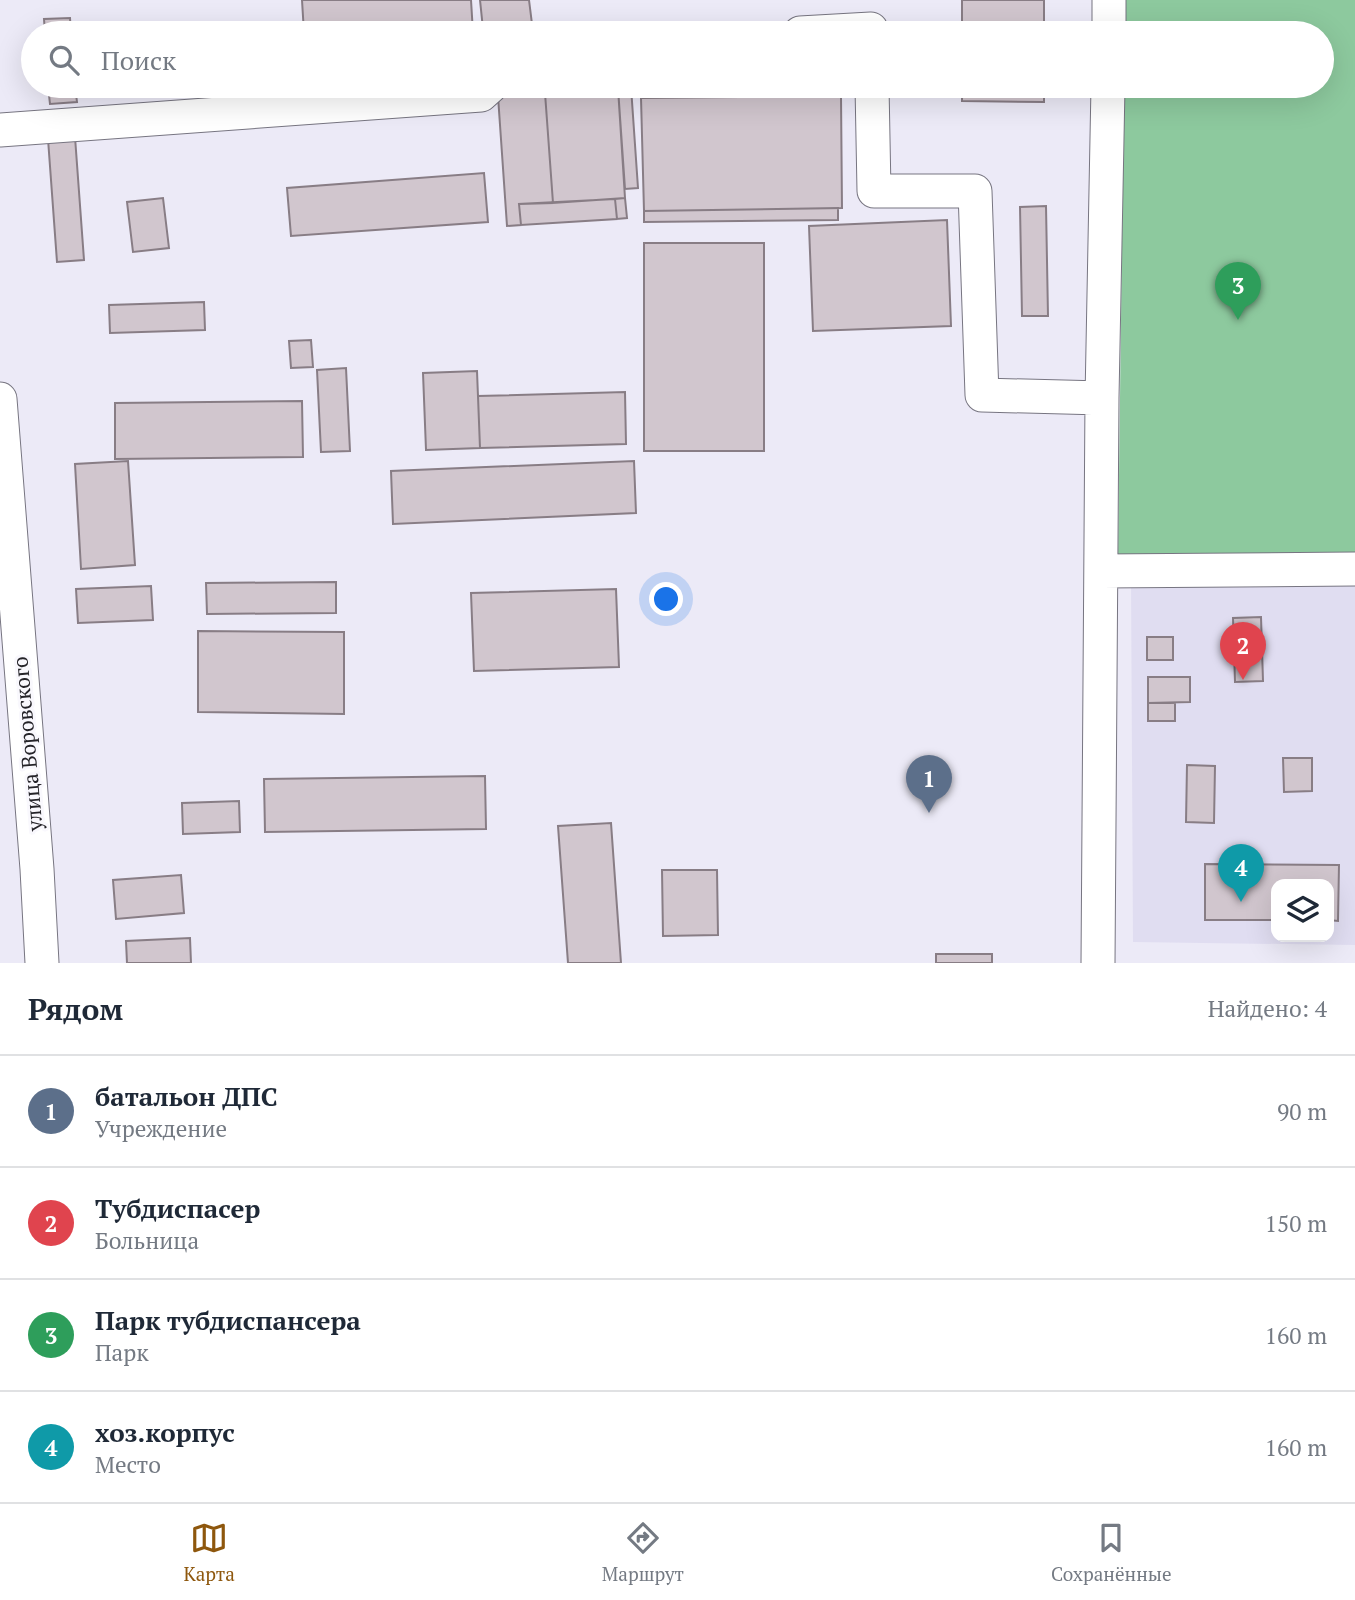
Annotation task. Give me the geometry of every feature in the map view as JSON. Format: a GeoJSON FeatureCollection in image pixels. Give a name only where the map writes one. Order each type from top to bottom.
{"type":"FeatureCollection","features":[{"type":"Feature","properties":{"kind":"street"},"geometry":{"type":"LineString","coordinates":[[1109,0],[1109,21]]}},
{"type":"Feature","properties":{"kind":"street"},"geometry":{"type":"LineString","coordinates":[[0,130],[440,98]]}},
{"type":"Feature","properties":{"kind":"street"},"geometry":{"type":"LineString","coordinates":[[872,98],[874,191],[975,191],[982,395],[1102,397]]}},
{"type":"Feature","properties":{"kind":"street"},"geometry":{"type":"LineString","coordinates":[[1098,963],[1102,397],[1108,98]]}},
{"type":"Feature","properties":{"kind":"street","name":"улица Воровского"},"geometry":{"type":"LineString","coordinates":[[0,399],[42,963]]}},
{"type":"Feature","properties":{"kind":"street"},"geometry":{"type":"LineString","coordinates":[[1102,571],[1355,569]]}},
{"type":"Feature","properties":{"kind":"shaded area"},"geometry":{"type":"Polygon","coordinates":[[[1131,578],[1355,586],[1355,945],[1133,942],[1131,578]]]}},
{"type":"Feature","properties":{"kind":"green space"},"geometry":{"type":"Polygon","coordinates":[[[1125,0],[1355,0],[1355,554],[1118,554],[1124,98],[1334,98],[1334,21],[1124,21],[1125,0]]]}},
{"type":"Feature","properties":{"kind":"building"},"geometry":{"type":"Polygon","coordinates":[[[302,0],[471,0],[472,21],[303,21],[302,0]]]}},
{"type":"Feature","properties":{"kind":"building"},"geometry":{"type":"Polygon","coordinates":[[[480,0],[529,0],[532,21],[482,21],[480,0]]]}},
{"type":"Feature","properties":{"kind":"building"},"geometry":{"type":"Polygon","coordinates":[[[962,0],[1044,0],[1044,21],[962,21],[962,0]]]}},
{"type":"Feature","properties":{"kind":"building"},"geometry":{"type":"Polygon","coordinates":[[[70,18],[70,21],[44,21],[70,18]]]}},
{"type":"Feature","properties":{"kind":"building"},"geometry":{"type":"Polygon","coordinates":[[[49,98],[76,98],[77,102],[50,104],[49,98]]]}},
{"type":"Feature","properties":{"kind":"building"},"geometry":{"type":"Polygon","coordinates":[[[498,98],[545,98],[553,203],[519,204],[521,225],[507,226],[498,98]]]}},
{"type":"Feature","properties":{"kind":"building"},"geometry":{"type":"Polygon","coordinates":[[[545,98],[619,98],[625,198],[553,203],[545,98]]]}},
{"type":"Feature","properties":{"kind":"building"},"geometry":{"type":"Polygon","coordinates":[[[619,98],[632,98],[638,188],[625,189],[619,98]]]}},
{"type":"Feature","properties":{"kind":"building"},"geometry":{"type":"Polygon","coordinates":[[[641,98],[841,98],[842,208],[644,211],[641,98]]]}},
{"type":"Feature","properties":{"kind":"building"},"geometry":{"type":"Polygon","coordinates":[[[962,98],[1044,98],[1044,102],[962,101],[962,98]]]}},
{"type":"Feature","properties":{"kind":"building"},"geometry":{"type":"Polygon","coordinates":[[[75,137],[84,260],[57,262],[48,139],[75,137]]]}},
{"type":"Feature","properties":{"kind":"building"},"geometry":{"type":"Polygon","coordinates":[[[484,173],[488,222],[291,236],[287,188],[484,173]]]}},
{"type":"Feature","properties":{"kind":"building"},"geometry":{"type":"Polygon","coordinates":[[[163,198],[169,248],[133,252],[127,202],[163,198]]]}},
{"type":"Feature","properties":{"kind":"building"},"geometry":{"type":"Polygon","coordinates":[[[625,198],[627,218],[617,219],[615,199],[625,198]]]}},
{"type":"Feature","properties":{"kind":"building"},"geometry":{"type":"Polygon","coordinates":[[[615,199],[617,219],[521,225],[519,204],[615,199]]]}},
{"type":"Feature","properties":{"kind":"building"},"geometry":{"type":"Polygon","coordinates":[[[1046,206],[1048,316],[1022,316],[1020,207],[1046,206]]]}},
{"type":"Feature","properties":{"kind":"building"},"geometry":{"type":"Polygon","coordinates":[[[838,208],[838,220],[644,222],[644,211],[838,208]]]}},
{"type":"Feature","properties":{"kind":"building"},"geometry":{"type":"Polygon","coordinates":[[[947,220],[951,326],[813,331],[809,226],[947,220]]]}},
{"type":"Feature","properties":{"kind":"building"},"geometry":{"type":"Polygon","coordinates":[[[644,243],[764,243],[764,451],[644,451],[644,243]]]}},
{"type":"Feature","properties":{"kind":"building"},"geometry":{"type":"Polygon","coordinates":[[[204,302],[205,330],[110,333],[109,305],[204,302]]]}},
{"type":"Feature","properties":{"kind":"building"},"geometry":{"type":"Polygon","coordinates":[[[311,340],[313,367],[291,368],[289,341],[311,340]]]}},
{"type":"Feature","properties":{"kind":"building"},"geometry":{"type":"Polygon","coordinates":[[[346,368],[350,451],[321,452],[317,370],[346,368]]]}},
{"type":"Feature","properties":{"kind":"building"},"geometry":{"type":"Polygon","coordinates":[[[477,371],[480,448],[426,450],[423,373],[477,371]]]}},
{"type":"Feature","properties":{"kind":"building"},"geometry":{"type":"Polygon","coordinates":[[[625,392],[626,444],[480,448],[478,396],[625,392]]]}},
{"type":"Feature","properties":{"kind":"building"},"geometry":{"type":"Polygon","coordinates":[[[302,401],[303,457],[115,459],[115,403],[302,401]]]}},
{"type":"Feature","properties":{"kind":"building"},"geometry":{"type":"Polygon","coordinates":[[[128,461],[135,565],[81,569],[75,464],[128,461]]]}},
{"type":"Feature","properties":{"kind":"building"},"geometry":{"type":"Polygon","coordinates":[[[634,461],[636,513],[393,524],[391,471],[634,461]]]}},
{"type":"Feature","properties":{"kind":"building"},"geometry":{"type":"Polygon","coordinates":[[[336,582],[336,613],[207,614],[206,583],[336,582]]]}},
{"type":"Feature","properties":{"kind":"building"},"geometry":{"type":"Polygon","coordinates":[[[151,586],[153,620],[78,623],[76,589],[151,586]]]}},
{"type":"Feature","properties":{"kind":"building"},"geometry":{"type":"Polygon","coordinates":[[[616,589],[619,667],[474,671],[471,593],[616,589]]]}},
{"type":"Feature","properties":{"kind":"building"},"geometry":{"type":"Polygon","coordinates":[[[1261,617],[1263,681],[1235,682],[1233,618],[1261,617]]]}},
{"type":"Feature","properties":{"kind":"building"},"geometry":{"type":"Polygon","coordinates":[[[198,631],[344,632],[344,714],[198,712],[198,631]]]}},
{"type":"Feature","properties":{"kind":"building"},"geometry":{"type":"Polygon","coordinates":[[[1147,637],[1173,637],[1173,660],[1147,660],[1147,637]]]}},
{"type":"Feature","properties":{"kind":"building"},"geometry":{"type":"Polygon","coordinates":[[[1148,677],[1190,677],[1190,702],[1148,703],[1148,677]]]}},
{"type":"Feature","properties":{"kind":"building"},"geometry":{"type":"Polygon","coordinates":[[[1148,703],[1175,703],[1175,721],[1148,721],[1148,703]]]}},
{"type":"Feature","properties":{"kind":"building"},"geometry":{"type":"Polygon","coordinates":[[[1283,758],[1312,758],[1312,791],[1284,792],[1283,758]]]}},
{"type":"Feature","properties":{"kind":"building"},"geometry":{"type":"Polygon","coordinates":[[[1187,765],[1215,766],[1214,823],[1186,822],[1187,765]]]}},
{"type":"Feature","properties":{"kind":"building"},"geometry":{"type":"Polygon","coordinates":[[[485,776],[486,829],[265,832],[264,779],[485,776]]]}},
{"type":"Feature","properties":{"kind":"building"},"geometry":{"type":"Polygon","coordinates":[[[239,801],[240,832],[183,834],[182,803],[239,801]]]}},
{"type":"Feature","properties":{"kind":"building"},"geometry":{"type":"Polygon","coordinates":[[[611,823],[621,963],[568,963],[558,826],[611,823]]]}},
{"type":"Feature","properties":{"kind":"building"},"geometry":{"type":"Polygon","coordinates":[[[1205,864],[1339,865],[1338,921],[1334,921],[1334,879],[1271,879],[1271,920],[1205,920],[1205,864]]]}},
{"type":"Feature","properties":{"kind":"building"},"geometry":{"type":"Polygon","coordinates":[[[662,870],[717,870],[718,935],[663,936],[662,870]]]}},
{"type":"Feature","properties":{"kind":"building"},"geometry":{"type":"Polygon","coordinates":[[[181,875],[184,913],[116,919],[113,880],[181,875]]]}},
{"type":"Feature","properties":{"kind":"building"},"geometry":{"type":"Polygon","coordinates":[[[190,938],[191,963],[127,963],[126,941],[190,938]]]}},
{"type":"Feature","properties":{"kind":"building"},"geometry":{"type":"Polygon","coordinates":[[[936,954],[992,954],[992,963],[936,963],[936,954]]]}},
{"type":"Feature","properties":{"kind":"place","name":"Парк тубдиспансера"},"geometry":{"type":"Point","coordinates":[1238,320]}},
{"type":"Feature","properties":{"kind":"place","name":"Тубдиспасер"},"geometry":{"type":"Point","coordinates":[1243,680]}},
{"type":"Feature","properties":{"kind":"place","name":"батальон ДПС"},"geometry":{"type":"Point","coordinates":[929,813]}},
{"type":"Feature","properties":{"kind":"place","name":"хоз.корпус"},"geometry":{"type":"Point","coordinates":[1241,902]}}]}
